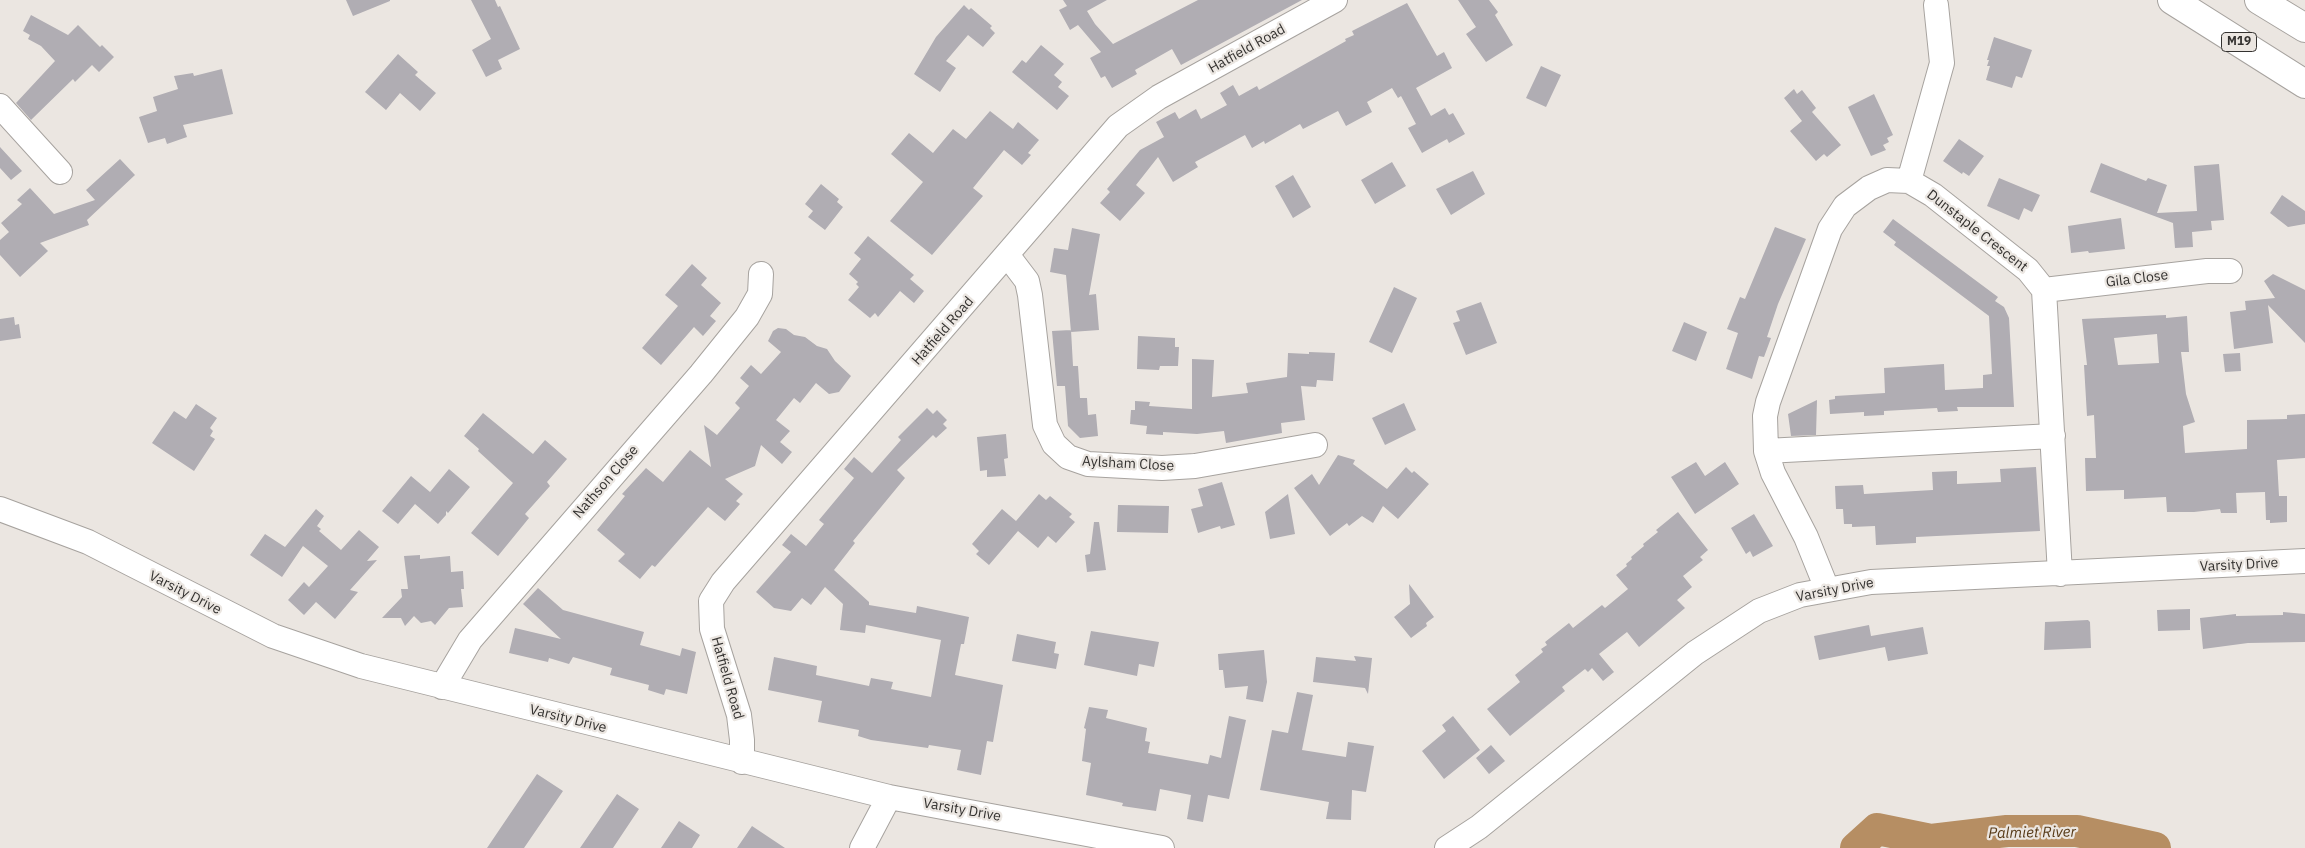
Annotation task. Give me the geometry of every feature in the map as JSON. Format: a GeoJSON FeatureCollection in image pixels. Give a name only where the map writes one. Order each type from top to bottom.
{"type":"FeatureCollection","features":[{"type":"Feature","properties":{"kind":"highway","name":"M19"},"geometry":{"type":"LineString","coordinates":[[2172,0],[2305,84]]}},
{"type":"Feature","properties":{"kind":"highway"},"geometry":{"type":"LineString","coordinates":[[2259,0],[2305,28]]}},
{"type":"Feature","properties":{"kind":"street","name":"Hatfield Road"},"geometry":{"type":"LineString","coordinates":[[742,762],[739,714],[712,629],[712,601],[715,593],[1008,256],[1093,153],[1118,126],[1137,111],[1336,0]]}},
{"type":"Feature","properties":{"kind":"street"},"geometry":{"type":"LineString","coordinates":[[1827,589],[1806,537],[1773,473],[1766,451],[1764,433],[1768,402],[1830,229],[1845,206],[1869,188],[1887,180],[1909,181],[1942,63],[1936,5]]}},
{"type":"Feature","properties":{"kind":"street"},"geometry":{"type":"LineString","coordinates":[[0,106],[60,172]]}},
{"type":"Feature","properties":{"kind":"street","name":"Dunstaple Crescent"},"geometry":{"type":"LineString","coordinates":[[1909,181],[1933,195],[2028,270],[2044,290]]}},
{"type":"Feature","properties":{"kind":"street","name":"Aylsham Close"},"geometry":{"type":"LineString","coordinates":[[1008,256],[1024,275],[1030,295],[1045,425],[1054,444],[1068,457],[1088,464],[1162,468],[1195,466],[1315,445]]}},
{"type":"Feature","properties":{"kind":"street","name":"Gila Close"},"geometry":{"type":"LineString","coordinates":[[2044,290],[2207,271],[2230,271]]}},
{"type":"Feature","properties":{"kind":"street","name":"Nathson Close"},"geometry":{"type":"LineString","coordinates":[[442,687],[470,640],[701,374],[747,317],[760,294],[761,274]]}},
{"type":"Feature","properties":{"kind":"street"},"geometry":{"type":"LineString","coordinates":[[2044,290],[2060,574]]}},
{"type":"Feature","properties":{"kind":"street"},"geometry":{"type":"LineString","coordinates":[[1766,451],[2053,436]]}},
{"type":"Feature","properties":{"kind":"street","name":"Varsity Drive"},"geometry":{"type":"LineString","coordinates":[[0,509],[88,542],[273,636],[361,666],[888,797],[1115,843],[1162,848]]}},
{"type":"Feature","properties":{"kind":"street","name":"Varsity Drive"},"geometry":{"type":"LineString","coordinates":[[1447,848],[1479,828],[1695,653],[1759,611],[1780,602],[1827,589],[1871,582],[2305,561]]}},
{"type":"Feature","properties":{"kind":"street"},"geometry":{"type":"LineString","coordinates":[[862,848],[888,797]]}},
{"type":"Feature","properties":{"kind":"building"},"geometry":{"type":"Polygon","coordinates":[[[346,0],[390,0],[390,1],[353,16],[346,0]]]}},
{"type":"Feature","properties":{"kind":"building"},"geometry":{"type":"Polygon","coordinates":[[[471,0],[495,0],[498,7],[500,6],[520,49],[498,60],[502,69],[486,77],[472,50],[491,39],[471,0]]]}},
{"type":"Feature","properties":{"kind":"building"},"geometry":{"type":"Polygon","coordinates":[[[1063,0],[1107,0],[1087,11],[1095,24],[1113,44],[1198,0],[1302,0],[1181,65],[1172,49],[1135,70],[1137,74],[1112,88],[1105,76],[1101,78],[1090,58],[1101,52],[1078,25],[1070,30],[1059,10],[1067,6],[1063,0]]]}},
{"type":"Feature","properties":{"kind":"building"},"geometry":{"type":"Polygon","coordinates":[[[1458,0],[1489,0],[1498,12],[1495,15],[1513,45],[1486,62],[1466,34],[1476,27],[1458,0]]]}},
{"type":"Feature","properties":{"kind":"building"},"geometry":{"type":"Polygon","coordinates":[[[1407,3],[1437,56],[1444,52],[1452,68],[1416,88],[1431,116],[1445,108],[1449,115],[1453,113],[1465,134],[1449,143],[1447,139],[1422,153],[1408,128],[1416,124],[1401,96],[1398,98],[1392,88],[1367,102],[1372,112],[1346,126],[1338,111],[1303,129],[1300,124],[1265,144],[1264,141],[1252,148],[1245,135],[1195,162],[1198,167],[1173,182],[1158,157],[1136,185],[1145,193],[1120,221],[1100,203],[1110,192],[1107,189],[1140,150],[1164,137],[1156,122],[1175,112],[1179,119],[1196,109],[1201,119],[1227,105],[1220,93],[1233,85],[1239,96],[1257,86],[1259,90],[1346,41],[1345,39],[1354,35],[1352,31],[1407,3]]]}},
{"type":"Feature","properties":{"kind":"building"},"geometry":{"type":"Polygon","coordinates":[[[964,5],[969,10],[971,8],[992,26],[990,28],[995,33],[983,47],[968,35],[946,61],[956,68],[940,92],[914,74],[936,37],[964,5]]]}},
{"type":"Feature","properties":{"kind":"building"},"geometry":{"type":"Polygon","coordinates":[[[31,15],[68,35],[78,25],[100,47],[102,45],[114,57],[99,72],[92,65],[75,82],[73,79],[31,120],[16,103],[55,61],[41,46],[28,39],[30,35],[23,31],[31,15]]]}},
{"type":"Feature","properties":{"kind":"building"},"geometry":{"type":"Polygon","coordinates":[[[1994,37],[2032,50],[2022,78],[2016,76],[2012,88],[1986,80],[1990,66],[1987,66],[1989,60],[1987,60],[1994,37]]]}},
{"type":"Feature","properties":{"kind":"building"},"geometry":{"type":"Polygon","coordinates":[[[1041,45],[1064,64],[1054,75],[1062,82],[1058,87],[1069,96],[1057,110],[1012,72],[1022,60],[1026,63],[1041,45]]]}},
{"type":"Feature","properties":{"kind":"building"},"geometry":{"type":"Polygon","coordinates":[[[398,54],[418,72],[415,75],[436,93],[420,111],[400,93],[386,110],[365,92],[398,54]]]}},
{"type":"Feature","properties":{"kind":"building"},"geometry":{"type":"Polygon","coordinates":[[[1541,66],[1561,75],[1546,107],[1526,98],[1541,66]]]}},
{"type":"Feature","properties":{"kind":"building"},"geometry":{"type":"Polygon","coordinates":[[[222,69],[233,114],[183,125],[187,137],[167,144],[165,138],[148,143],[139,117],[157,111],[153,97],[178,89],[174,76],[193,73],[194,76],[222,69]]]}},
{"type":"Feature","properties":{"kind":"building"},"geometry":{"type":"Polygon","coordinates":[[[1794,89],[1797,94],[1802,90],[1816,108],[1812,112],[1841,145],[1827,157],[1824,154],[1816,161],[1790,131],[1802,121],[1784,98],[1794,89]]]}},
{"type":"Feature","properties":{"kind":"building"},"geometry":{"type":"Polygon","coordinates":[[[1874,94],[1893,135],[1887,138],[1889,142],[1883,145],[1886,150],[1871,156],[1848,107],[1874,94]]]}},
{"type":"Feature","properties":{"kind":"building"},"geometry":{"type":"Polygon","coordinates":[[[990,111],[1013,129],[1018,122],[1039,140],[1028,153],[1031,155],[1022,165],[1004,150],[973,188],[983,196],[932,255],[890,221],[923,182],[891,154],[909,133],[933,153],[953,129],[966,139],[990,111]]]}},
{"type":"Feature","properties":{"kind":"building"},"geometry":{"type":"Polygon","coordinates":[[[1959,139],[1984,156],[1969,176],[1963,172],[1962,174],[1943,161],[1959,139]]]}},
{"type":"Feature","properties":{"kind":"building"},"geometry":{"type":"Polygon","coordinates":[[[0,147],[22,171],[11,180],[0,168],[0,147]]]}},
{"type":"Feature","properties":{"kind":"building"},"geometry":{"type":"Polygon","coordinates":[[[120,159],[135,175],[87,220],[89,225],[40,243],[48,251],[20,277],[0,255],[0,240],[9,232],[1,223],[22,204],[17,200],[30,188],[54,214],[95,200],[86,190],[120,159]]]}},
{"type":"Feature","properties":{"kind":"building"},"geometry":{"type":"Polygon","coordinates":[[[1392,162],[1406,186],[1375,204],[1361,180],[1392,162]]]}},
{"type":"Feature","properties":{"kind":"building"},"geometry":{"type":"Polygon","coordinates":[[[2101,163],[2146,181],[2148,178],[2167,185],[2157,213],[2197,211],[2194,166],[2219,164],[2224,220],[2211,221],[2212,230],[2192,232],[2193,247],[2175,248],[2173,223],[2090,192],[2101,163]]]}},
{"type":"Feature","properties":{"kind":"building"},"geometry":{"type":"Polygon","coordinates":[[[1473,171],[1485,194],[1451,215],[1436,189],[1473,171]]]}},
{"type":"Feature","properties":{"kind":"building"},"geometry":{"type":"Polygon","coordinates":[[[1293,175],[1311,207],[1293,218],[1275,186],[1293,175]]]}},
{"type":"Feature","properties":{"kind":"building"},"geometry":{"type":"Polygon","coordinates":[[[1999,178],[2040,195],[2032,212],[2024,208],[2019,220],[1987,206],[1999,178]]]}},
{"type":"Feature","properties":{"kind":"building"},"geometry":{"type":"Polygon","coordinates":[[[821,184],[839,199],[837,202],[843,207],[825,230],[808,217],[813,211],[805,204],[821,184]]]}},
{"type":"Feature","properties":{"kind":"building"},"geometry":{"type":"Polygon","coordinates":[[[2282,195],[2305,211],[2305,224],[2288,227],[2270,213],[2282,195]]]}},
{"type":"Feature","properties":{"kind":"building"},"geometry":{"type":"Polygon","coordinates":[[[2121,218],[2125,249],[2071,253],[2068,226],[2121,218]]]}},
{"type":"Feature","properties":{"kind":"building"},"geometry":{"type":"Polygon","coordinates":[[[1893,219],[1998,297],[1995,301],[2004,307],[2009,318],[2014,407],[1957,407],[1958,411],[1938,412],[1937,408],[1884,411],[1884,415],[1864,416],[1864,412],[1830,414],[1829,400],[1835,399],[1835,396],[1885,393],[1884,368],[1944,364],[1945,390],[1983,388],[1983,375],[1992,374],[1989,316],[1894,245],[1896,242],[1883,232],[1893,219]]]}},
{"type":"Feature","properties":{"kind":"building"},"geometry":{"type":"Polygon","coordinates":[[[1775,227],[1806,239],[1778,304],[1767,337],[1771,338],[1764,357],[1759,356],[1752,379],[1726,369],[1738,333],[1727,329],[1740,297],[1745,299],[1775,227]]]}},
{"type":"Feature","properties":{"kind":"building"},"geometry":{"type":"Polygon","coordinates":[[[1072,228],[1100,234],[1089,295],[1096,294],[1099,330],[1071,332],[1066,275],[1050,272],[1054,248],[1068,250],[1072,228]]]}},
{"type":"Feature","properties":{"kind":"building"},"geometry":{"type":"Polygon","coordinates":[[[868,236],[914,275],[910,279],[924,291],[914,303],[900,291],[878,317],[875,313],[870,318],[848,300],[859,287],[856,284],[858,282],[849,274],[861,259],[854,253],[868,236]]]}},
{"type":"Feature","properties":{"kind":"building"},"geometry":{"type":"Polygon","coordinates":[[[692,264],[707,278],[701,285],[721,303],[710,316],[716,321],[703,336],[694,327],[661,365],[642,348],[678,306],[665,295],[692,264]]]}},
{"type":"Feature","properties":{"kind":"building"},"geometry":{"type":"Polygon","coordinates":[[[2273,274],[2305,290],[2305,343],[2268,305],[2273,343],[2234,349],[2230,312],[2246,310],[2245,301],[2275,298],[2264,281],[2273,274]]]}},
{"type":"Feature","properties":{"kind":"building"},"geometry":{"type":"Polygon","coordinates":[[[1394,287],[1417,298],[1392,353],[1369,342],[1394,287]]]}},
{"type":"Feature","properties":{"kind":"building"},"geometry":{"type":"Polygon","coordinates":[[[1481,302],[1497,343],[1466,355],[1453,323],[1460,321],[1456,311],[1481,302]]]}},
{"type":"Feature","properties":{"kind":"building"},"geometry":{"type":"Polygon","coordinates":[[[2166,315],[2166,318],[2187,316],[2189,352],[2181,352],[2186,394],[2195,422],[2183,426],[2185,453],[2247,449],[2247,420],[2287,419],[2287,415],[2305,414],[2305,458],[2277,460],[2279,496],[2287,496],[2287,522],[2270,523],[2270,520],[2266,520],[2265,492],[2236,493],[2237,513],[2221,513],[2220,509],[2194,512],[2167,512],[2166,497],[2124,499],[2124,490],[2086,491],[2085,458],[2096,458],[2094,415],[2087,416],[2084,365],[2087,365],[2082,319],[2166,315]],[[2157,334],[2114,338],[2118,365],[2159,363],[2157,334]]]}},
{"type":"Feature","properties":{"kind":"building"},"geometry":{"type":"Polygon","coordinates":[[[14,317],[15,325],[19,324],[21,338],[0,341],[0,319],[14,317]]]}},
{"type":"Feature","properties":{"kind":"building"},"geometry":{"type":"Polygon","coordinates":[[[1684,322],[1707,332],[1696,361],[1672,351],[1684,322]]]}},
{"type":"Feature","properties":{"kind":"building"},"geometry":{"type":"Polygon","coordinates":[[[778,328],[786,329],[794,335],[805,337],[817,346],[827,349],[835,361],[851,376],[839,392],[829,394],[816,383],[800,403],[794,398],[776,420],[790,431],[780,442],[792,452],[782,464],[761,445],[755,466],[725,479],[743,494],[736,501],[740,504],[725,521],[708,507],[655,567],[652,565],[640,579],[618,561],[625,554],[597,530],[625,496],[622,494],[646,468],[663,482],[690,450],[711,467],[704,425],[717,435],[740,408],[735,403],[749,386],[740,378],[751,365],[761,374],[781,352],[768,341],[773,331],[778,328]]]}},
{"type":"Feature","properties":{"kind":"building"},"geometry":{"type":"Polygon","coordinates":[[[1071,330],[1073,366],[1078,366],[1080,398],[1087,398],[1088,415],[1096,414],[1098,436],[1080,438],[1068,426],[1065,386],[1057,386],[1052,331],[1071,330]]]}},
{"type":"Feature","properties":{"kind":"building"},"geometry":{"type":"Polygon","coordinates":[[[1138,336],[1175,338],[1175,347],[1179,347],[1178,366],[1160,366],[1159,370],[1137,369],[1138,336]]]}},
{"type":"Feature","properties":{"kind":"building"},"geometry":{"type":"Polygon","coordinates":[[[1309,352],[1335,353],[1333,381],[1317,380],[1316,387],[1301,386],[1305,420],[1281,423],[1282,433],[1226,443],[1224,431],[1197,434],[1163,432],[1163,435],[1146,434],[1147,426],[1130,424],[1131,410],[1135,410],[1135,401],[1150,402],[1149,406],[1192,409],[1192,359],[1214,360],[1212,397],[1248,393],[1246,383],[1287,377],[1288,353],[1309,354],[1309,352]]]}},
{"type":"Feature","properties":{"kind":"building"},"geometry":{"type":"Polygon","coordinates":[[[2240,353],[2241,371],[2225,372],[2223,354],[2240,353]]]}},
{"type":"Feature","properties":{"kind":"building"},"geometry":{"type":"Polygon","coordinates":[[[1817,400],[1816,435],[1791,436],[1788,414],[1817,400]]]}},
{"type":"Feature","properties":{"kind":"building"},"geometry":{"type":"Polygon","coordinates":[[[1404,403],[1416,430],[1385,445],[1372,418],[1404,403]]]}},
{"type":"Feature","properties":{"kind":"building"},"geometry":{"type":"Polygon","coordinates":[[[196,404],[217,418],[210,428],[213,431],[210,436],[215,439],[194,471],[152,443],[174,411],[186,419],[196,404]]]}},
{"type":"Feature","properties":{"kind":"building"},"geometry":{"type":"Polygon","coordinates":[[[927,408],[933,414],[937,410],[947,420],[943,424],[947,428],[936,438],[933,435],[897,470],[905,478],[853,541],[855,543],[834,570],[869,602],[869,605],[916,613],[917,606],[969,617],[955,675],[1003,685],[993,742],[987,741],[981,775],[957,770],[961,750],[929,745],[928,748],[871,740],[858,736],[859,730],[818,722],[822,701],[768,690],[774,657],[817,666],[816,675],[869,686],[871,678],[893,682],[891,689],[931,697],[941,640],[866,625],[865,633],[840,630],[843,604],[825,587],[811,605],[802,598],[791,611],[774,608],[756,592],[791,552],[782,545],[791,534],[806,546],[824,524],[819,520],[854,478],[844,469],[854,457],[872,473],[901,440],[898,437],[927,408]]]}},
{"type":"Feature","properties":{"kind":"building"},"geometry":{"type":"Polygon","coordinates":[[[483,413],[533,454],[545,440],[567,459],[547,482],[550,486],[525,514],[529,518],[498,556],[471,533],[513,483],[464,436],[483,413]]]}},
{"type":"Feature","properties":{"kind":"building"},"geometry":{"type":"Polygon","coordinates":[[[1006,434],[1008,458],[1004,459],[1006,476],[987,477],[987,470],[980,471],[977,437],[1006,434]]]}},
{"type":"Feature","properties":{"kind":"building"},"geometry":{"type":"Polygon","coordinates":[[[1338,455],[1355,460],[1353,464],[1387,489],[1406,467],[1412,473],[1414,471],[1429,484],[1398,519],[1383,506],[1373,523],[1362,516],[1349,526],[1347,523],[1330,536],[1294,488],[1312,474],[1319,485],[1338,455]]]}},
{"type":"Feature","properties":{"kind":"building"},"geometry":{"type":"Polygon","coordinates":[[[1696,462],[1705,476],[1725,462],[1739,484],[1695,514],[1671,477],[1696,462]]]}},
{"type":"Feature","properties":{"kind":"building"},"geometry":{"type":"Polygon","coordinates":[[[2036,467],[2040,531],[1916,537],[1916,543],[1876,545],[1875,526],[1852,527],[1852,524],[1844,524],[1843,509],[1836,509],[1835,486],[1863,485],[1864,494],[1933,490],[1932,472],[1957,471],[1957,484],[2001,482],[2000,469],[2036,467]]]}},
{"type":"Feature","properties":{"kind":"building"},"geometry":{"type":"Polygon","coordinates":[[[449,469],[470,487],[448,513],[446,511],[446,515],[438,524],[415,504],[398,524],[382,511],[411,476],[430,492],[449,469]]]}},
{"type":"Feature","properties":{"kind":"building"},"geometry":{"type":"Polygon","coordinates":[[[1222,482],[1235,525],[1221,529],[1220,526],[1198,533],[1191,509],[1203,506],[1198,489],[1222,482]]]}},
{"type":"Feature","properties":{"kind":"building"},"geometry":{"type":"Polygon","coordinates":[[[1039,494],[1046,500],[1050,496],[1072,514],[1069,517],[1075,522],[1056,543],[1048,536],[1038,548],[1018,531],[989,565],[976,554],[979,551],[972,544],[1002,509],[1016,521],[1039,494]]]}},
{"type":"Feature","properties":{"kind":"building"},"geometry":{"type":"Polygon","coordinates":[[[1288,494],[1295,534],[1270,539],[1265,512],[1288,494]]]}},
{"type":"Feature","properties":{"kind":"building"},"geometry":{"type":"Polygon","coordinates":[[[1118,505],[1169,506],[1168,533],[1117,532],[1118,505]]]}},
{"type":"Feature","properties":{"kind":"building"},"geometry":{"type":"Polygon","coordinates":[[[316,509],[324,516],[317,526],[321,529],[319,531],[341,550],[359,530],[379,547],[367,561],[377,560],[350,590],[358,592],[335,619],[316,602],[304,615],[288,600],[304,582],[309,587],[328,566],[303,546],[282,577],[250,555],[265,534],[285,547],[316,509]]]}},
{"type":"Feature","properties":{"kind":"building"},"geometry":{"type":"Polygon","coordinates":[[[1678,512],[1708,550],[1700,557],[1703,560],[1683,576],[1692,587],[1677,600],[1685,608],[1639,647],[1627,632],[1599,654],[1614,672],[1603,681],[1592,668],[1588,672],[1585,669],[1562,687],[1565,691],[1510,736],[1487,709],[1520,682],[1515,675],[1543,652],[1541,649],[1547,645],[1545,642],[1569,623],[1573,628],[1602,605],[1605,608],[1628,589],[1616,575],[1627,566],[1626,564],[1632,559],[1631,557],[1644,546],[1643,544],[1658,532],[1656,530],[1678,512]]]}},
{"type":"Feature","properties":{"kind":"building"},"geometry":{"type":"Polygon","coordinates":[[[1754,514],[1773,546],[1753,557],[1750,551],[1746,554],[1731,528],[1754,514]]]}},
{"type":"Feature","properties":{"kind":"building"},"geometry":{"type":"Polygon","coordinates":[[[1094,522],[1099,522],[1106,570],[1087,572],[1085,555],[1090,554],[1094,522]]]}},
{"type":"Feature","properties":{"kind":"building"},"geometry":{"type":"Polygon","coordinates":[[[420,555],[420,559],[450,556],[451,572],[463,571],[464,589],[461,589],[463,607],[449,608],[435,625],[431,621],[421,623],[414,616],[405,626],[401,618],[382,618],[402,597],[401,589],[408,589],[404,556],[420,555]]]}},
{"type":"Feature","properties":{"kind":"building"},"geometry":{"type":"Polygon","coordinates":[[[1409,584],[1434,617],[1426,623],[1427,626],[1411,638],[1394,617],[1410,604],[1409,584]]]}},
{"type":"Feature","properties":{"kind":"building"},"geometry":{"type":"Polygon","coordinates":[[[538,588],[563,610],[644,632],[640,645],[680,656],[682,648],[696,652],[687,694],[666,689],[664,695],[648,690],[649,685],[610,675],[612,668],[573,657],[569,664],[549,658],[548,662],[509,653],[515,628],[561,639],[523,604],[538,588]]]}},
{"type":"Feature","properties":{"kind":"building"},"geometry":{"type":"Polygon","coordinates":[[[2190,609],[2190,630],[2158,631],[2157,610],[2190,609]]]}},
{"type":"Feature","properties":{"kind":"building"},"geometry":{"type":"Polygon","coordinates":[[[2283,612],[2305,614],[2305,642],[2248,643],[2203,649],[2200,618],[2236,614],[2236,616],[2283,615],[2283,612]]]}},
{"type":"Feature","properties":{"kind":"building"},"geometry":{"type":"Polygon","coordinates":[[[2088,620],[2090,622],[2091,648],[2044,650],[2045,622],[2088,620]]]}},
{"type":"Feature","properties":{"kind":"building"},"geometry":{"type":"Polygon","coordinates":[[[1869,625],[1871,636],[1923,627],[1928,654],[1888,661],[1885,647],[1819,660],[1814,636],[1869,625]]]}},
{"type":"Feature","properties":{"kind":"building"},"geometry":{"type":"Polygon","coordinates":[[[1091,631],[1159,642],[1154,667],[1139,664],[1137,676],[1084,665],[1091,631]]]}},
{"type":"Feature","properties":{"kind":"building"},"geometry":{"type":"Polygon","coordinates":[[[1017,634],[1056,642],[1054,653],[1059,654],[1056,669],[1012,661],[1017,634]]]}},
{"type":"Feature","properties":{"kind":"building"},"geometry":{"type":"Polygon","coordinates":[[[1264,650],[1267,682],[1263,702],[1246,699],[1248,686],[1225,688],[1223,670],[1219,670],[1218,654],[1264,650]]]}},
{"type":"Feature","properties":{"kind":"building"},"geometry":{"type":"Polygon","coordinates":[[[1354,656],[1372,658],[1368,694],[1365,688],[1313,682],[1316,657],[1356,661],[1354,656]]]}},
{"type":"Feature","properties":{"kind":"building"},"geometry":{"type":"Polygon","coordinates":[[[1297,692],[1313,695],[1302,750],[1346,757],[1348,742],[1374,746],[1366,792],[1352,790],[1351,820],[1326,819],[1329,802],[1260,790],[1272,730],[1288,733],[1297,692]]]}},
{"type":"Feature","properties":{"kind":"building"},"geometry":{"type":"Polygon","coordinates":[[[1089,707],[1108,710],[1106,718],[1147,728],[1145,741],[1150,742],[1148,753],[1208,764],[1210,755],[1221,758],[1229,716],[1246,720],[1229,799],[1208,795],[1203,822],[1187,819],[1191,795],[1160,789],[1156,811],[1122,806],[1123,803],[1086,795],[1091,763],[1082,761],[1086,729],[1084,728],[1089,707]]]}},
{"type":"Feature","properties":{"kind":"building"},"geometry":{"type":"Polygon","coordinates":[[[1453,716],[1480,750],[1444,779],[1422,751],[1446,731],[1442,725],[1453,716]]]}},
{"type":"Feature","properties":{"kind":"building"},"geometry":{"type":"Polygon","coordinates":[[[1491,745],[1505,761],[1489,774],[1476,758],[1491,745]]]}},
{"type":"Feature","properties":{"kind":"building"},"geometry":{"type":"Polygon","coordinates":[[[537,774],[563,791],[524,848],[487,848],[537,774]]]}},
{"type":"Feature","properties":{"kind":"building"},"geometry":{"type":"Polygon","coordinates":[[[617,794],[639,809],[613,848],[580,848],[617,794]]]}},
{"type":"Feature","properties":{"kind":"building"},"geometry":{"type":"Polygon","coordinates":[[[679,821],[700,835],[692,848],[661,848],[679,821]]]}},
{"type":"Feature","properties":{"kind":"building"},"geometry":{"type":"Polygon","coordinates":[[[752,826],[785,848],[737,848],[752,826]]]}},
{"type":"Feature","properties":{"kind":"waterway","name":"Palmiet River"},"geometry":{"type":"LineString","coordinates":[[1856,848],[1877,829],[1931,840],[2007,831],[2077,831],[2155,848]]}}]}
